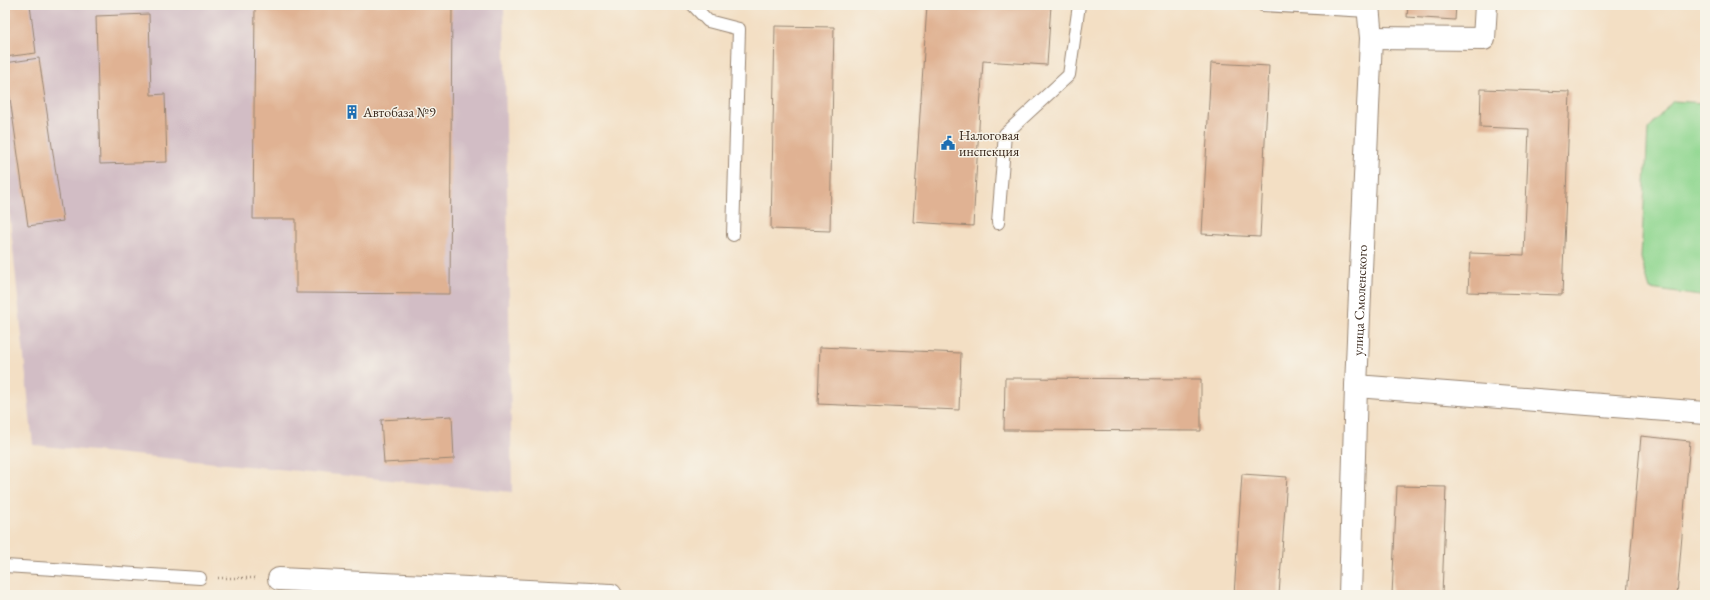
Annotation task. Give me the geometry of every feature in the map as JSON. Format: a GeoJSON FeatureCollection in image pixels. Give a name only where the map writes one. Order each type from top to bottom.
{"type":"FeatureCollection","features":[{"type":"Feature","properties":{"kind":"street"},"geometry":{"type":"LineString","coordinates":[[1371,38],[1484,40],[1486,5]]}},
{"type":"Feature","properties":{"kind":"street","name":"улица Смоленского"},"geometry":{"type":"LineString","coordinates":[[1350,595],[1356,386],[1371,38],[1368,8]]}},
{"type":"Feature","properties":{"kind":"street"},"geometry":{"type":"LineString","coordinates":[[1356,386],[1705,413]]}},
{"type":"Feature","properties":{"kind":"street"},"geometry":{"type":"LineString","coordinates":[[279,579],[611,595]]}},
{"type":"Feature","properties":{"kind":"lane"},"geometry":{"type":"LineString","coordinates":[[693,5],[708,21],[739,29],[733,235]]}},
{"type":"Feature","properties":{"kind":"lane"},"geometry":{"type":"LineString","coordinates":[[998,222],[1006,134],[1069,75],[1079,5]]}},
{"type":"Feature","properties":{"kind":"lane"},"geometry":{"type":"LineString","coordinates":[[1263,5],[1368,8]]}},
{"type":"Feature","properties":{"kind":"lane"},"geometry":{"type":"LineString","coordinates":[[5,566],[200,578]]}},
{"type":"Feature","properties":{"kind":"path"},"geometry":{"type":"LineString","coordinates":[[200,578],[279,579]]}},
{"type":"Feature","properties":{"kind":"shaded area"},"geometry":{"type":"Polygon","coordinates":[[[5,5],[504,5],[512,492],[33,445],[5,170],[5,5]]]}},
{"type":"Feature","properties":{"kind":"green space"},"geometry":{"type":"Polygon","coordinates":[[[1673,101],[1705,103],[1705,289],[1700,296],[1650,289],[1641,258],[1648,129],[1673,101]]]}},
{"type":"Feature","properties":{"kind":"building"},"geometry":{"type":"Polygon","coordinates":[[[5,5],[30,5],[36,53],[5,57],[5,5]]]}},
{"type":"Feature","properties":{"kind":"building","name":"Автобаза №9"},"geometry":{"type":"Polygon","coordinates":[[[255,5],[452,5],[450,294],[296,293],[296,219],[253,219],[255,5]]]}},
{"type":"Feature","properties":{"kind":"building","name":"Налоговая инспекция"},"geometry":{"type":"Polygon","coordinates":[[[927,5],[1051,5],[1047,65],[983,61],[973,226],[913,222],[927,5]]]}},
{"type":"Feature","properties":{"kind":"building"},"geometry":{"type":"Polygon","coordinates":[[[1408,5],[1456,5],[1455,20],[1407,17],[1408,5]]]}},
{"type":"Feature","properties":{"kind":"building"},"geometry":{"type":"Polygon","coordinates":[[[149,14],[151,95],[165,94],[167,162],[100,164],[96,16],[149,14]]]}},
{"type":"Feature","properties":{"kind":"building"},"geometry":{"type":"Polygon","coordinates":[[[775,26],[834,27],[830,231],[771,229],[775,26]]]}},
{"type":"Feature","properties":{"kind":"building"},"geometry":{"type":"Polygon","coordinates":[[[39,58],[63,221],[28,226],[5,63],[39,58]]]}},
{"type":"Feature","properties":{"kind":"building"},"geometry":{"type":"Polygon","coordinates":[[[1211,63],[1269,66],[1260,237],[1202,234],[1211,63]]]}},
{"type":"Feature","properties":{"kind":"building"},"geometry":{"type":"Polygon","coordinates":[[[1481,89],[1570,92],[1562,295],[1468,292],[1470,253],[1524,255],[1529,129],[1480,127],[1481,89]]]}},
{"type":"Feature","properties":{"kind":"building"},"geometry":{"type":"Polygon","coordinates":[[[820,347],[961,353],[959,410],[818,404],[820,347]]]}},
{"type":"Feature","properties":{"kind":"building"},"geometry":{"type":"Polygon","coordinates":[[[1005,378],[1201,379],[1201,431],[1004,430],[1005,378]]]}},
{"type":"Feature","properties":{"kind":"building"},"geometry":{"type":"Polygon","coordinates":[[[452,416],[454,459],[384,463],[381,420],[452,416]]]}},
{"type":"Feature","properties":{"kind":"building"},"geometry":{"type":"Polygon","coordinates":[[[1641,436],[1690,441],[1677,595],[1627,595],[1641,436]]]}},
{"type":"Feature","properties":{"kind":"building"},"geometry":{"type":"Polygon","coordinates":[[[1242,474],[1287,477],[1279,595],[1234,595],[1242,474]]]}},
{"type":"Feature","properties":{"kind":"building"},"geometry":{"type":"Polygon","coordinates":[[[1397,486],[1446,487],[1442,595],[1392,595],[1397,486]]]}},
{"type":"Feature","properties":{"kind":"place","name":"Автобаза №9"},"geometry":{"type":"Point","coordinates":[352,112]}},
{"type":"Feature","properties":{"kind":"place","name":"Налоговая инспекция"},"geometry":{"type":"Point","coordinates":[948,143]}}]}
